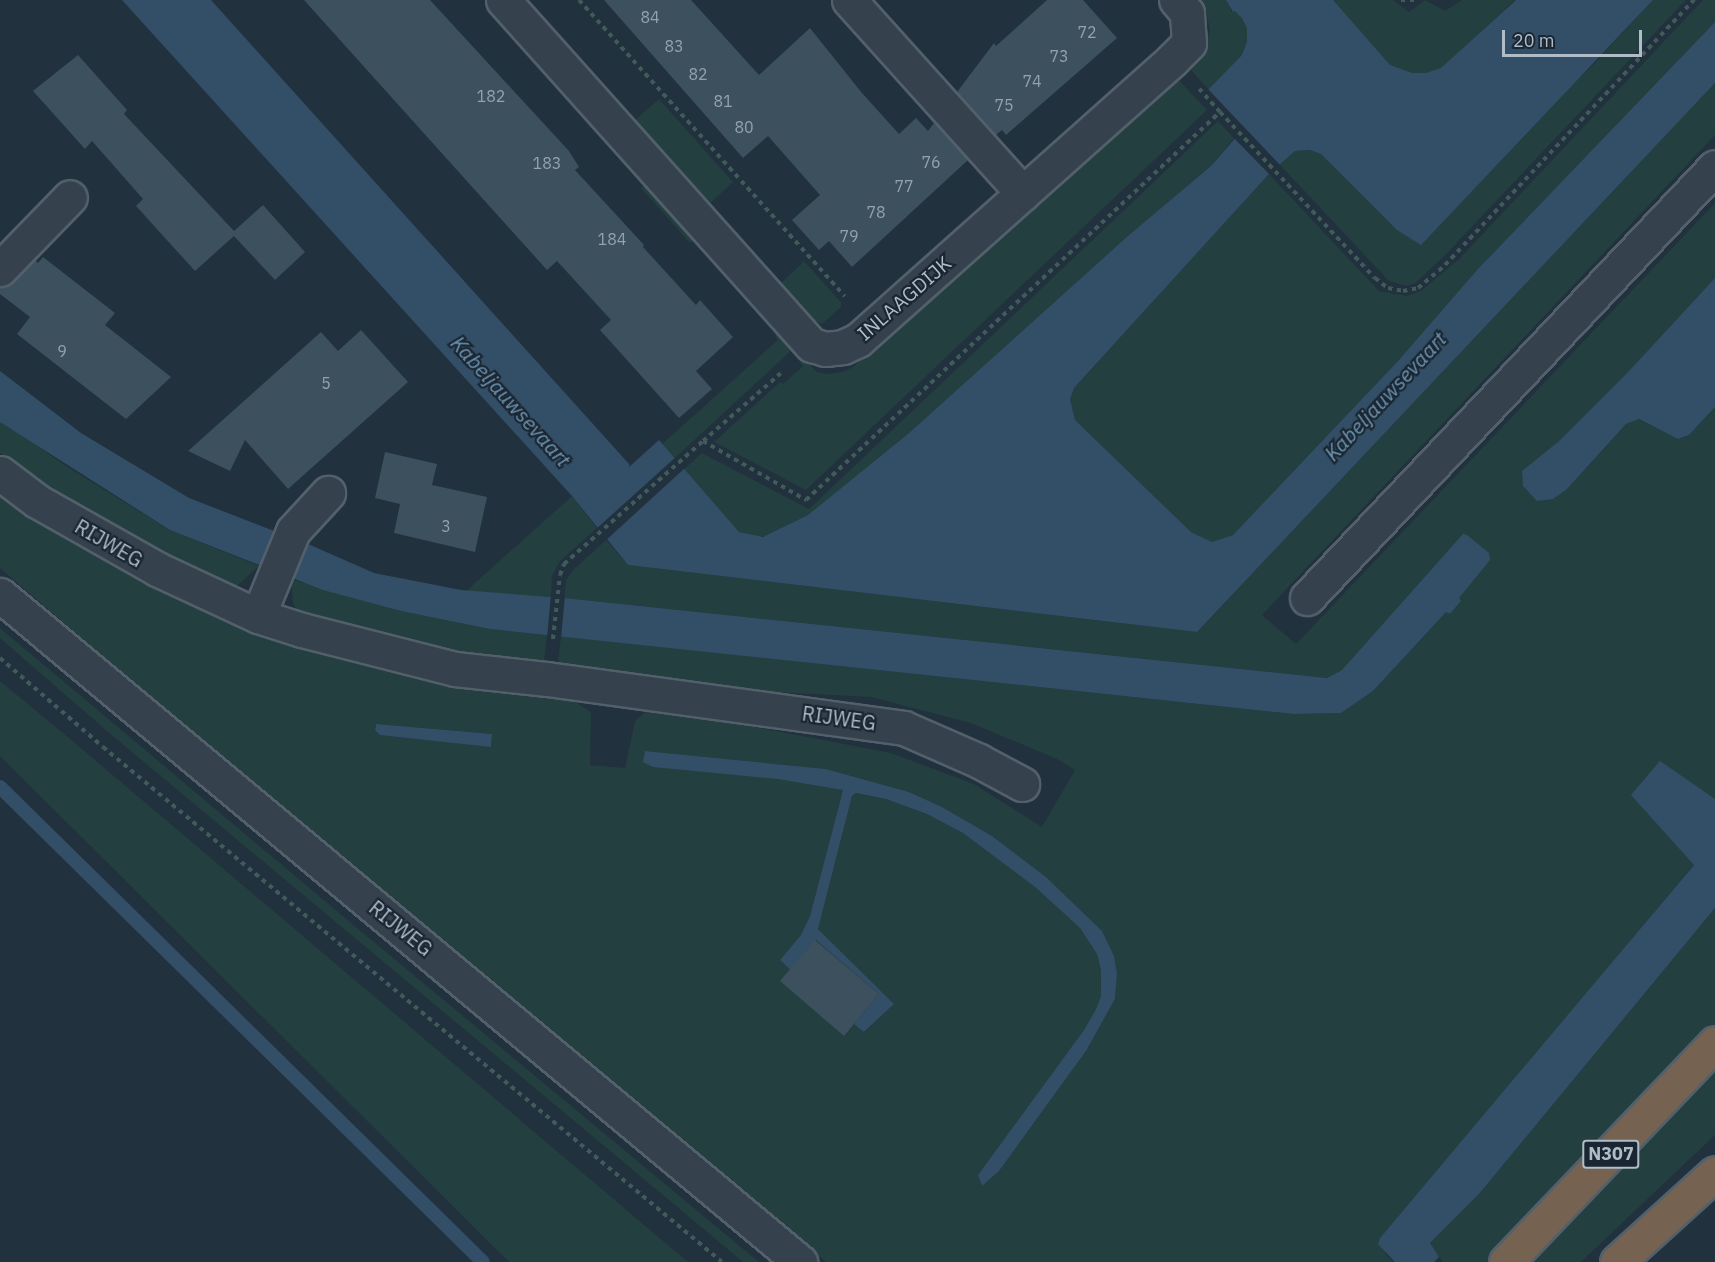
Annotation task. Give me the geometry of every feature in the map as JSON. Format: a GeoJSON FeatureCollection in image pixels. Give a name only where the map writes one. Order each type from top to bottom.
{"type":"FeatureCollection","features":[{"type":"Feature","properties":{"kind":"highway","name":"N307"},"geometry":{"type":"LineString","coordinates":[[1506,1262],[1715,1043]]}},
{"type":"Feature","properties":{"kind":"highway"},"geometry":{"type":"LineString","coordinates":[[1617,1262],[1715,1173]]}},
{"type":"Feature","properties":{"kind":"street"},"geometry":{"type":"LineString","coordinates":[[503,0],[812,345]]}},
{"type":"Feature","properties":{"kind":"street"},"geometry":{"type":"LineString","coordinates":[[849,0],[1023,193]]}},
{"type":"Feature","properties":{"kind":"street","name":"INLAAGDIJK"},"geometry":{"type":"LineString","coordinates":[[812,345],[825,348],[843,347],[858,340],[1172,60],[1189,43],[1187,13],[1176,0]]}},
{"type":"Feature","properties":{"kind":"street"},"geometry":{"type":"LineString","coordinates":[[1307,598],[1715,167]]}},
{"type":"Feature","properties":{"kind":"street"},"geometry":{"type":"LineString","coordinates":[[0,269],[70,198]]}},
{"type":"Feature","properties":{"kind":"street","name":"RIJWEG"},"geometry":{"type":"LineString","coordinates":[[0,473],[38,501],[157,570],[258,616],[354,645],[455,669],[559,680],[904,728],[979,761],[1022,784]]}},
{"type":"Feature","properties":{"kind":"street"},"geometry":{"type":"LineString","coordinates":[[258,616],[293,531],[328,493]]}},
{"type":"Feature","properties":{"kind":"street","name":"RIJWEG"},"geometry":{"type":"LineString","coordinates":[[0,595],[800,1262]]}},
{"type":"Feature","properties":{"kind":"path"},"geometry":{"type":"LineString","coordinates":[[579,0],[872,326]]}},
{"type":"Feature","properties":{"kind":"path"},"geometry":{"type":"LineString","coordinates":[[1401,0],[1415,0]]}},
{"type":"Feature","properties":{"kind":"path"},"geometry":{"type":"LineString","coordinates":[[1172,60],[1375,278],[1388,288],[1403,291],[1418,288],[1444,265],[1694,0]]}},
{"type":"Feature","properties":{"kind":"path"},"geometry":{"type":"LineString","coordinates":[[703,441],[806,500],[1220,112]]}},
{"type":"Feature","properties":{"kind":"path"},"geometry":{"type":"LineString","coordinates":[[552,646],[560,574],[564,564],[812,345]]}},
{"type":"Feature","properties":{"kind":"path"},"geometry":{"type":"LineString","coordinates":[[0,658],[103,747],[723,1262]]}},
{"type":"Feature","properties":{"kind":"green space"},"geometry":{"type":"Polygon","coordinates":[[[1199,0],[1226,0],[1232,12],[1235,10],[1267,41],[1244,128],[1188,67],[1206,46],[1210,31],[1207,16],[1199,0]]]}},
{"type":"Feature","properties":{"kind":"green space"},"geometry":{"type":"Polygon","coordinates":[[[1324,0],[1393,0],[1409,12],[1425,0],[1445,11],[1462,0],[1515,0],[1428,81],[1394,76],[1324,0]]]}},
{"type":"Feature","properties":{"kind":"green space"},"geometry":{"type":"Polygon","coordinates":[[[1653,0],[1686,0],[1416,283],[1406,286],[1389,281],[1279,164],[1295,151],[1310,150],[1321,153],[1397,230],[1588,70],[1653,0]]]}},
{"type":"Feature","properties":{"kind":"green space"},"geometry":{"type":"Polygon","coordinates":[[[1703,0],[1715,0],[1715,22],[1477,270],[1398,361],[1233,535],[1212,542],[1191,532],[1075,420],[1070,399],[1074,388],[1269,174],[1379,291],[1407,296],[1421,291],[1460,258],[1703,0]]]}},
{"type":"Feature","properties":{"kind":"green space"},"geometry":{"type":"Polygon","coordinates":[[[1176,77],[1207,110],[806,490],[714,442],[780,382],[783,384],[803,366],[800,363],[804,358],[817,372],[826,374],[842,372],[853,367],[1176,77]]]}},
{"type":"Feature","properties":{"kind":"green space"},"geometry":{"type":"Polygon","coordinates":[[[1715,83],[1715,135],[1262,615],[1296,644],[1715,203],[1715,278],[1628,372],[1559,441],[1522,472],[1567,489],[1626,424],[1638,419],[1679,439],[1689,435],[1715,407],[1715,804],[1705,851],[1380,1238],[1387,1256],[1395,1262],[826,1262],[160,706],[0,568],[0,488],[415,676],[572,700],[591,712],[590,765],[625,768],[635,721],[648,710],[708,718],[891,753],[974,784],[1042,827],[1075,770],[1057,759],[971,723],[871,697],[711,689],[561,670],[558,662],[561,636],[1294,714],[1341,713],[1373,691],[1446,612],[1450,614],[1461,601],[1328,678],[564,598],[566,580],[574,569],[606,540],[628,565],[1197,632],[1715,83]],[[376,724],[375,729],[381,735],[491,746],[492,734],[376,724]],[[645,751],[843,790],[810,916],[801,935],[780,960],[792,969],[816,940],[879,994],[854,1024],[865,1032],[894,1004],[818,929],[852,796],[856,793],[886,799],[927,814],[963,833],[1035,887],[1080,928],[1097,954],[1101,970],[1101,996],[1084,1030],[978,1175],[982,1186],[999,1171],[1086,1051],[1115,999],[1117,973],[1114,956],[1102,931],[1046,877],[992,836],[942,807],[909,792],[826,769],[645,751]]]}},
{"type":"Feature","properties":{"kind":"green space"},"geometry":{"type":"Polygon","coordinates":[[[659,99],[733,182],[707,206],[632,123],[659,99]]]}},
{"type":"Feature","properties":{"kind":"green space"},"geometry":{"type":"Polygon","coordinates":[[[1218,121],[1234,138],[1211,166],[1129,235],[909,433],[808,515],[766,536],[745,536],[734,528],[684,469],[702,453],[809,509],[1218,121]]]}},
{"type":"Feature","properties":{"kind":"green space"},"geometry":{"type":"Polygon","coordinates":[[[647,182],[696,238],[690,243],[641,188],[647,182]]]}},
{"type":"Feature","properties":{"kind":"green space"},"geometry":{"type":"Polygon","coordinates":[[[804,261],[841,302],[841,307],[822,324],[808,318],[779,285],[804,261]]]}},
{"type":"Feature","properties":{"kind":"green space"},"geometry":{"type":"Polygon","coordinates":[[[780,332],[795,347],[675,458],[662,444],[778,340],[775,336],[780,332]]]}},
{"type":"Feature","properties":{"kind":"green space"},"geometry":{"type":"Polygon","coordinates":[[[0,420],[69,468],[170,530],[259,566],[235,588],[176,563],[44,486],[0,453],[0,420]]]}},
{"type":"Feature","properties":{"kind":"green space"},"geometry":{"type":"Polygon","coordinates":[[[572,496],[597,528],[560,561],[552,576],[551,597],[466,591],[572,496]]]}},
{"type":"Feature","properties":{"kind":"green space"},"geometry":{"type":"Polygon","coordinates":[[[291,579],[401,611],[490,629],[547,635],[544,661],[534,665],[464,655],[299,613],[293,604],[291,579]]]}},
{"type":"Feature","properties":{"kind":"green space"},"geometry":{"type":"Polygon","coordinates":[[[0,628],[759,1262],[743,1262],[108,732],[0,638],[0,628]]]}},
{"type":"Feature","properties":{"kind":"green space"},"geometry":{"type":"Polygon","coordinates":[[[0,681],[688,1262],[509,1262],[0,756],[0,681]]]}},
{"type":"Feature","properties":{"kind":"green space"},"geometry":{"type":"Polygon","coordinates":[[[1715,908],[1715,1025],[1490,1262],[1443,1262],[1429,1244],[1479,1194],[1715,908]]]}},
{"type":"Feature","properties":{"kind":"green space"},"geometry":{"type":"Polygon","coordinates":[[[1715,1058],[1715,1135],[1581,1262],[1520,1262],[1715,1058]]]}},
{"type":"Feature","properties":{"kind":"water","name":"Kabeljauwsevaart"},"geometry":{"type":"Polygon","coordinates":[[[122,0],[211,0],[629,464],[629,467],[659,440],[739,532],[763,537],[808,515],[909,433],[1129,235],[1211,166],[1244,128],[1208,90],[1242,55],[1247,42],[1247,28],[1242,18],[1235,11],[1233,12],[1226,0],[1333,0],[1390,65],[1412,73],[1426,73],[1441,68],[1516,0],[1653,0],[1421,245],[1397,230],[1321,154],[1310,150],[1295,151],[1269,174],[1074,388],[1070,399],[1075,420],[1191,532],[1212,542],[1233,535],[1398,361],[1477,270],[1715,22],[1715,83],[1197,632],[628,565],[572,496],[122,0]]]}},
{"type":"Feature","properties":{"kind":"water"},"geometry":{"type":"Polygon","coordinates":[[[1715,278],[1715,407],[1689,435],[1678,439],[1639,419],[1626,424],[1567,489],[1553,499],[1537,501],[1523,486],[1522,471],[1559,441],[1628,372],[1715,278]]]}},
{"type":"Feature","properties":{"kind":"water"},"geometry":{"type":"Polygon","coordinates":[[[0,371],[81,433],[189,498],[308,544],[374,573],[461,590],[564,598],[1327,678],[1342,670],[1463,534],[1489,553],[1490,560],[1459,598],[1461,601],[1450,614],[1446,612],[1373,691],[1341,713],[1294,714],[490,629],[401,611],[323,590],[170,530],[0,422],[0,371]]]}},
{"type":"Feature","properties":{"kind":"water"},"geometry":{"type":"Polygon","coordinates":[[[376,724],[492,734],[491,747],[380,735],[375,730],[376,724]]]}},
{"type":"Feature","properties":{"kind":"water"},"geometry":{"type":"Polygon","coordinates":[[[645,751],[826,769],[909,792],[942,807],[992,836],[1046,877],[1102,931],[1114,956],[1117,973],[1115,999],[1086,1051],[999,1171],[982,1186],[978,1175],[1084,1030],[1101,996],[1101,970],[1097,954],[1080,928],[1035,887],[963,833],[927,814],[886,799],[856,793],[852,796],[818,929],[894,1004],[864,1032],[854,1024],[879,994],[816,940],[791,970],[780,960],[801,935],[810,916],[843,790],[778,779],[653,767],[643,762],[645,751]]]}},
{"type":"Feature","properties":{"kind":"water"},"geometry":{"type":"Polygon","coordinates":[[[1660,761],[1715,799],[1715,908],[1479,1194],[1430,1243],[1439,1257],[1434,1262],[1395,1262],[1378,1244],[1380,1238],[1694,865],[1631,795],[1660,761]]]}},
{"type":"Feature","properties":{"kind":"pier"},"geometry":{"type":"Polygon","coordinates":[[[1206,87],[1281,166],[1271,176],[1232,136],[1240,128],[1206,92],[1206,87]]]}},
{"type":"Feature","properties":{"kind":"pier"},"geometry":{"type":"Polygon","coordinates":[[[677,456],[686,467],[604,542],[595,530],[677,456]]]}},
{"type":"Feature","properties":{"kind":"pier"},"geometry":{"type":"Polygon","coordinates":[[[551,594],[565,595],[561,639],[547,638],[551,594]]]}},
{"type":"Feature","properties":{"kind":"building"},"geometry":{"type":"Polygon","coordinates":[[[304,0],[430,0],[569,151],[579,167],[575,170],[644,245],[643,247],[696,305],[700,300],[733,337],[696,371],[712,389],[679,418],[600,330],[611,320],[557,261],[547,270],[304,0]]]}},
{"type":"Feature","properties":{"kind":"building"},"geometry":{"type":"Polygon","coordinates":[[[604,0],[691,0],[759,75],[810,28],[862,93],[899,134],[916,118],[928,131],[934,123],[968,160],[852,267],[829,241],[819,250],[792,220],[820,195],[768,136],[743,158],[604,0]]]}},
{"type":"Feature","properties":{"kind":"building"},"geometry":{"type":"Polygon","coordinates":[[[1047,0],[1083,0],[1117,38],[1006,135],[1002,130],[996,135],[957,92],[994,43],[996,46],[1047,0]]]}},
{"type":"Feature","properties":{"kind":"building"},"geometry":{"type":"Polygon","coordinates":[[[78,55],[127,110],[124,114],[234,231],[263,205],[305,252],[275,280],[234,236],[195,271],[136,206],[143,199],[92,141],[85,149],[33,91],[78,55]]]}},
{"type":"Feature","properties":{"kind":"building"},"geometry":{"type":"Polygon","coordinates":[[[43,257],[115,313],[105,325],[171,377],[126,419],[17,334],[30,317],[0,294],[0,287],[13,282],[35,260],[38,263],[43,257]]]}},
{"type":"Feature","properties":{"kind":"building"},"geometry":{"type":"Polygon","coordinates":[[[361,330],[408,382],[288,489],[245,440],[230,471],[188,451],[321,332],[338,351],[361,330]]]}},
{"type":"Feature","properties":{"kind":"building"},"geometry":{"type":"Polygon","coordinates":[[[385,452],[437,464],[432,485],[487,497],[475,552],[394,533],[400,504],[375,498],[385,452]]]}},
{"type":"Feature","properties":{"kind":"building"},"geometry":{"type":"Polygon","coordinates":[[[815,940],[879,994],[844,1036],[780,981],[815,940]]]}},
{"type":"Feature","properties":{"kind":"waterway"},"geometry":{"type":"LineString","coordinates":[[0,787],[483,1262]]}}]}
